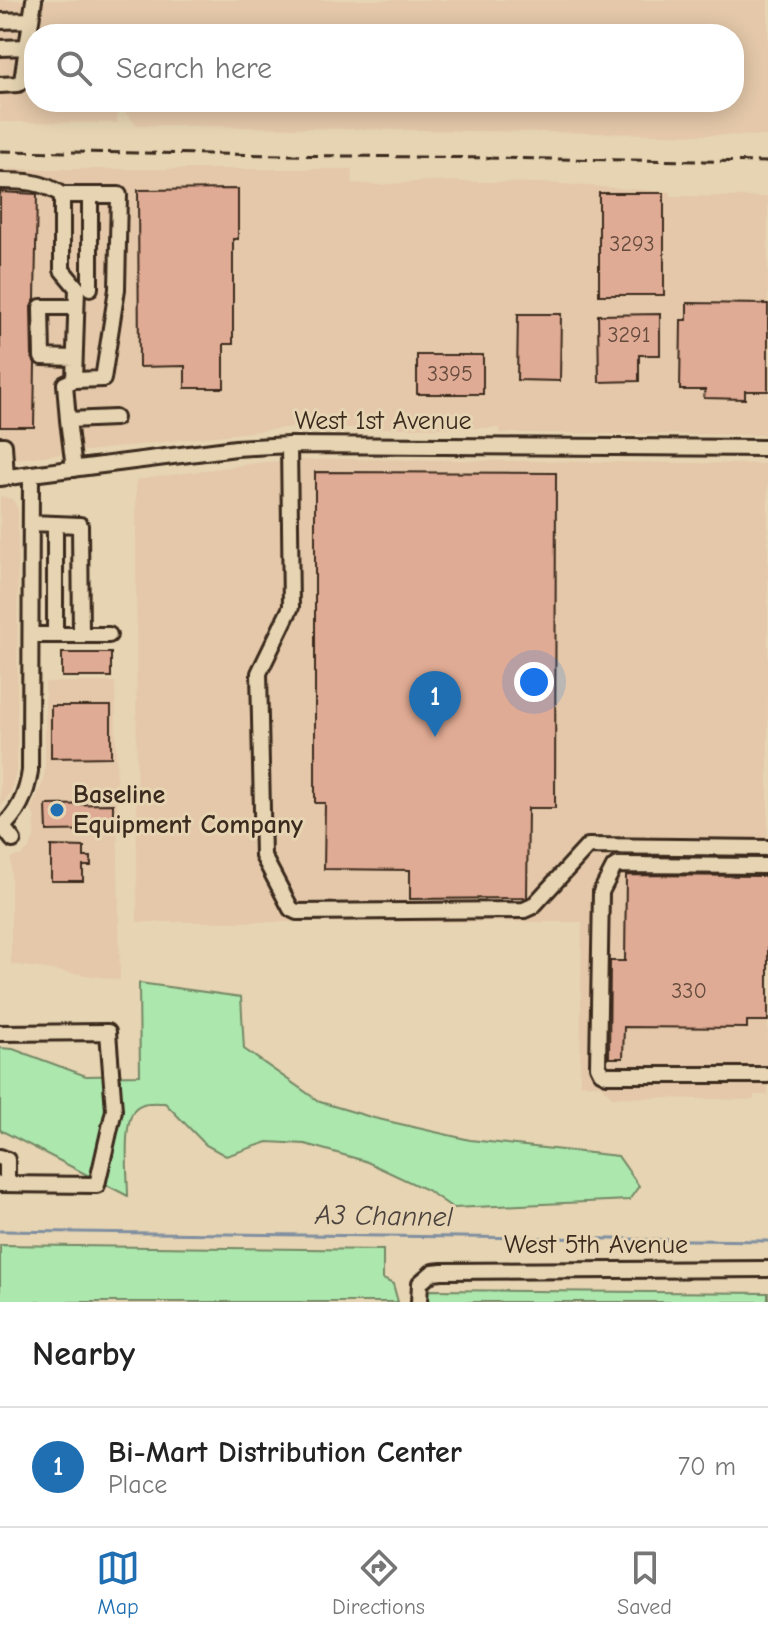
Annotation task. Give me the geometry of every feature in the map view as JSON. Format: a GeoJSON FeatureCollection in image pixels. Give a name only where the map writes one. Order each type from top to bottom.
{"type":"FeatureCollection","features":[{"type":"Feature","properties":{"kind":"street"},"geometry":{"type":"LineString","coordinates":[[30,24],[34,0]]}},
{"type":"Feature","properties":{"kind":"street"},"geometry":{"type":"LineString","coordinates":[[0,21],[31,20]]}},
{"type":"Feature","properties":{"kind":"street"},"geometry":{"type":"LineString","coordinates":[[0,48],[24,47]]}},
{"type":"Feature","properties":{"kind":"street"},"geometry":{"type":"LineString","coordinates":[[0,85],[20,83],[24,62]]}},
{"type":"Feature","properties":{"kind":"street"},"geometry":{"type":"LineString","coordinates":[[0,181],[31,181],[48,186],[62,195],[119,195],[117,289],[103,379],[74,380],[65,384],[74,469]]}},
{"type":"Feature","properties":{"kind":"street"},"geometry":{"type":"LineString","coordinates":[[62,195],[62,270],[83,288],[117,289]]}},
{"type":"Feature","properties":{"kind":"street"},"geometry":{"type":"LineString","coordinates":[[74,380],[76,307],[83,288],[90,195]]}},
{"type":"Feature","properties":{"kind":"street"},"geometry":{"type":"LineString","coordinates":[[74,358],[42,357],[41,307],[76,307]]}},
{"type":"Feature","properties":{"kind":"street"},"geometry":{"type":"LineString","coordinates":[[68,420],[115,418]]}},
{"type":"Feature","properties":{"kind":"street"},"geometry":{"type":"LineString","coordinates":[[0,445],[4,445],[3,477]]}},
{"type":"Feature","properties":{"kind":"street"},"geometry":{"type":"LineString","coordinates":[[289,445],[291,607],[259,673],[263,856],[291,909],[297,912],[524,910],[533,906],[588,846],[768,848]]}},
{"type":"Feature","properties":{"kind":"street","name":"West 1st Avenue"},"geometry":{"type":"LineString","coordinates":[[3,477],[236,448],[289,445],[768,448]]}},
{"type":"Feature","properties":{"kind":"street"},"geometry":{"type":"LineString","coordinates":[[13,840],[1,828],[21,802],[30,771],[31,474]]}},
{"type":"Feature","properties":{"kind":"street"},"geometry":{"type":"LineString","coordinates":[[31,523],[80,525],[81,635]]}},
{"type":"Feature","properties":{"kind":"street"},"geometry":{"type":"LineString","coordinates":[[55,524],[55,635]]}},
{"type":"Feature","properties":{"kind":"street"},"geometry":{"type":"LineString","coordinates":[[31,635],[109,635]]}},
{"type":"Feature","properties":{"kind":"street"},"geometry":{"type":"LineString","coordinates":[[768,866],[614,867],[601,892],[598,1066],[607,1075],[768,1075]]}},
{"type":"Feature","properties":{"kind":"street"},"geometry":{"type":"LineString","coordinates":[[0,1033],[108,1032],[114,1110],[97,1185],[4,1184],[7,1160],[0,1157]]}},
{"type":"Feature","properties":{"kind":"street","name":"West 5th Avenue"},"geometry":{"type":"LineString","coordinates":[[419,1302],[420,1283],[425,1277],[442,1271],[768,1269]]}},
{"type":"Feature","properties":{"kind":"shaded area"},"geometry":{"type":"Polygon","coordinates":[[[0,0],[768,0],[768,136],[136,125],[125,112],[744,112],[744,24],[24,24],[24,112],[118,112],[117,123],[0,122],[0,0]]]}},
{"type":"Feature","properties":{"kind":"shaded area"},"geometry":{"type":"Polygon","coordinates":[[[0,169],[352,169],[352,183],[379,185],[427,181],[548,183],[671,192],[671,196],[768,197],[768,435],[500,433],[500,428],[284,428],[0,461],[0,169]]]}},
{"type":"Feature","properties":{"kind":"shaded area"},"geometry":{"type":"Polygon","coordinates":[[[338,459],[768,464],[768,1095],[754,1095],[754,1100],[612,1097],[601,1085],[580,1084],[582,922],[137,922],[136,480],[264,462],[338,459]]]}},
{"type":"Feature","properties":{"kind":"shaded area"},"geometry":{"type":"Polygon","coordinates":[[[0,496],[12,499],[18,509],[17,767],[11,792],[0,808],[0,496]]]}},
{"type":"Feature","properties":{"kind":"shaded area"},"geometry":{"type":"Polygon","coordinates":[[[45,682],[115,682],[120,980],[11,964],[11,858],[22,855],[34,839],[35,818],[31,809],[45,770],[45,682]]]}},
{"type":"Feature","properties":{"kind":"green space"},"geometry":{"type":"Polygon","coordinates":[[[139,983],[241,997],[244,1049],[320,1102],[470,1140],[618,1156],[639,1186],[629,1200],[453,1208],[427,1190],[365,1161],[305,1144],[268,1142],[226,1156],[206,1145],[165,1103],[153,1103],[138,1106],[128,1126],[128,1196],[0,1130],[0,1048],[13,1049],[86,1076],[140,1075],[139,983]]]}},
{"type":"Feature","properties":{"kind":"green space"},"geometry":{"type":"Polygon","coordinates":[[[0,1245],[383,1250],[383,1279],[393,1284],[398,1302],[0,1302],[0,1245]]]}},
{"type":"Feature","properties":{"kind":"green space"},"geometry":{"type":"Polygon","coordinates":[[[427,1290],[768,1293],[768,1302],[427,1302],[427,1290]]]}},
{"type":"Feature","properties":{"kind":"building"},"geometry":{"type":"Polygon","coordinates":[[[238,189],[238,239],[233,239],[233,344],[224,344],[224,388],[185,388],[185,366],[139,367],[138,190],[238,189]]]}},
{"type":"Feature","properties":{"kind":"building"},"geometry":{"type":"Polygon","coordinates":[[[0,192],[37,194],[35,299],[31,307],[32,357],[35,363],[34,427],[0,427],[0,192]]]}},
{"type":"Feature","properties":{"kind":"building"},"geometry":{"type":"Polygon","coordinates":[[[599,193],[664,193],[664,295],[599,295],[599,193]]]}},
{"type":"Feature","properties":{"kind":"building"},"geometry":{"type":"Polygon","coordinates":[[[687,303],[768,304],[768,391],[745,391],[745,399],[704,398],[705,390],[680,390],[681,320],[687,320],[687,303]]]}},
{"type":"Feature","properties":{"kind":"building"},"geometry":{"type":"Polygon","coordinates":[[[518,314],[561,314],[560,381],[517,380],[518,314]]]}},
{"type":"Feature","properties":{"kind":"building"},"geometry":{"type":"Polygon","coordinates":[[[660,314],[660,355],[639,355],[639,381],[599,382],[598,315],[660,314]]]}},
{"type":"Feature","properties":{"kind":"building"},"geometry":{"type":"Polygon","coordinates":[[[417,355],[483,355],[483,394],[417,394],[417,355]]]}},
{"type":"Feature","properties":{"kind":"building"},"geometry":{"type":"Polygon","coordinates":[[[315,472],[556,473],[555,808],[528,808],[527,898],[410,899],[410,870],[324,869],[325,803],[315,803],[315,472]]]}},
{"type":"Feature","properties":{"kind":"building"},"geometry":{"type":"Polygon","coordinates":[[[62,653],[111,653],[111,677],[62,677],[62,653]]]}},
{"type":"Feature","properties":{"kind":"building"},"geometry":{"type":"Polygon","coordinates":[[[51,706],[111,706],[111,757],[51,758],[51,706]]]}},
{"type":"Feature","properties":{"kind":"building"},"geometry":{"type":"Polygon","coordinates":[[[113,804],[113,830],[47,831],[46,805],[113,804]]]}},
{"type":"Feature","properties":{"kind":"building"},"geometry":{"type":"Polygon","coordinates":[[[51,846],[84,847],[84,857],[91,857],[91,866],[83,866],[83,881],[51,881],[51,846]]]}},
{"type":"Feature","properties":{"kind":"building"},"geometry":{"type":"Polygon","coordinates":[[[626,875],[768,876],[768,1021],[747,1021],[747,1028],[624,1027],[623,1058],[609,1058],[610,961],[625,961],[626,875]]]}},
{"type":"Feature","properties":{"kind":"waterway","name":"A3 Channel"},"geometry":{"type":"LineString","coordinates":[[0,1231],[768,1241]]}},
{"type":"Feature","properties":{"kind":"railway"},"geometry":{"type":"LineString","coordinates":[[0,151],[768,162]]}},
{"type":"Feature","properties":{"kind":"place","name":"Bi-Mart Distribution Center"},"geometry":{"type":"Point","coordinates":[435,737]}},
{"type":"Feature","properties":{"kind":"place","name":"Baseline Equipment Company"},"geometry":{"type":"Point","coordinates":[57,810]}}]}
